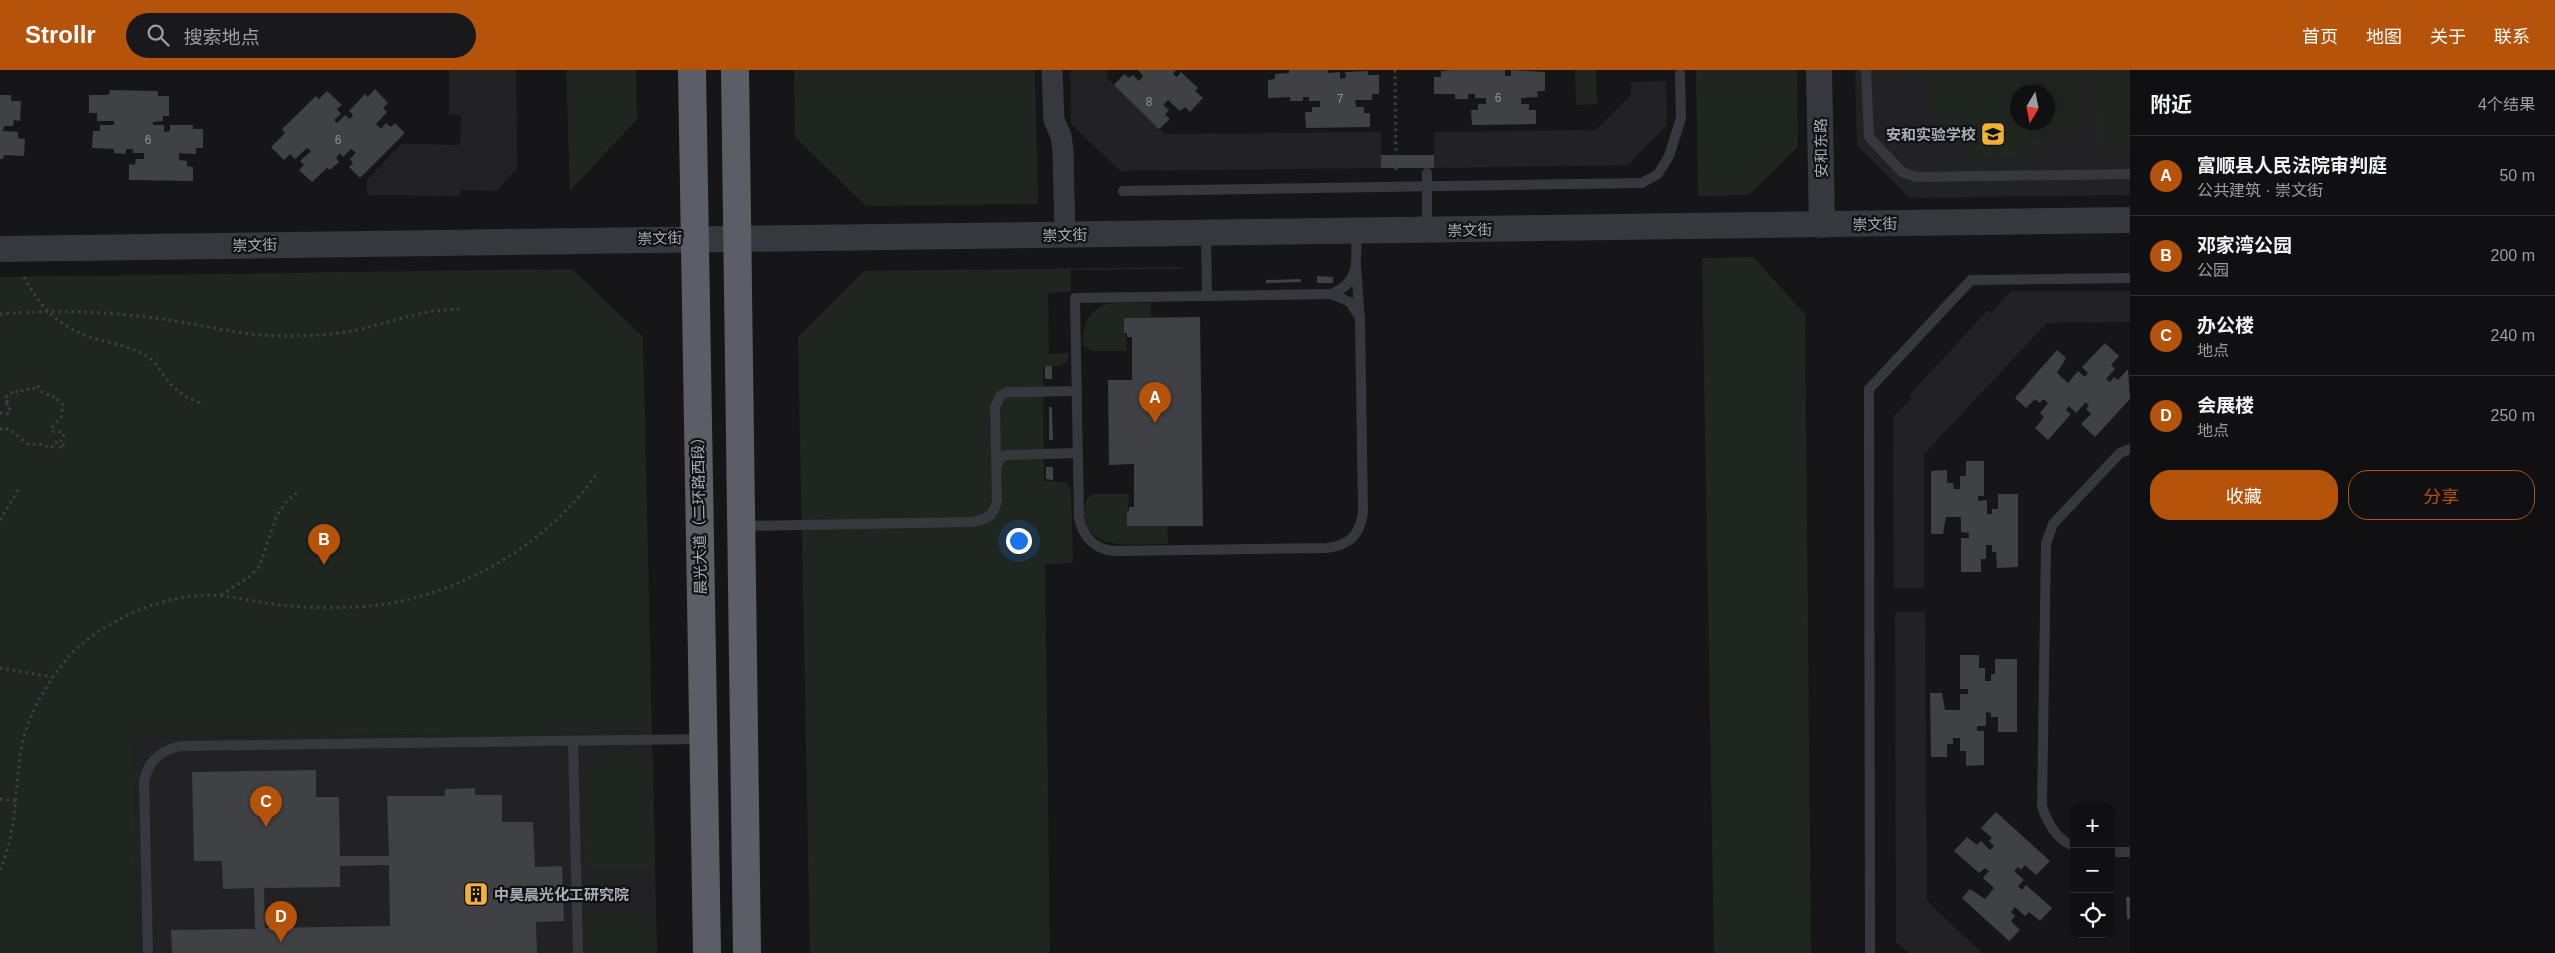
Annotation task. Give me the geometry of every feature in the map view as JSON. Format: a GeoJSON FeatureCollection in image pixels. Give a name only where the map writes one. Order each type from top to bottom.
{"type":"FeatureCollection","features":[{"type":"Feature","properties":{"kind":"highway","name":"晨光大道（二环路西段）"},"geometry":{"type":"LineString","coordinates":[[692,70],[707,953]]}},
{"type":"Feature","properties":{"kind":"highway"},"geometry":{"type":"LineString","coordinates":[[735,70],[747,953]]}},
{"type":"Feature","properties":{"kind":"street"},"geometry":{"type":"LineString","coordinates":[[1052,70],[1054,120],[1061,136],[1063,151],[1065,235]]}},
{"type":"Feature","properties":{"kind":"street","name":"安和东路"},"geometry":{"type":"LineString","coordinates":[[1819,70],[1822,225]]}},
{"type":"Feature","properties":{"kind":"street","name":"崇文街"},"geometry":{"type":"LineString","coordinates":[[0,249],[737,237],[1206,234],[2130,220]]}},
{"type":"Feature","properties":{"kind":"lane"},"geometry":{"type":"LineString","coordinates":[[1866,70],[1869,137],[1902,172],[1917,177],[2130,174]]}},
{"type":"Feature","properties":{"kind":"lane"},"geometry":{"type":"LineString","coordinates":[[1123,191],[1642,183],[1658,174],[1665,165],[1681,118],[1680,73]]}},
{"type":"Feature","properties":{"kind":"lane"},"geometry":{"type":"LineString","coordinates":[[1427,173],[1427,230]]}},
{"type":"Feature","properties":{"kind":"lane"},"geometry":{"type":"LineString","coordinates":[[1356,231],[1356,266],[1360,320],[1363,512],[1357,534],[1350,542],[1340,546],[1116,551],[1104,549],[1087,538],[1080,526],[1075,298],[1331,294],[1342,290],[1350,282],[1356,266]]}},
{"type":"Feature","properties":{"kind":"lane"},"geometry":{"type":"LineString","coordinates":[[1206,234],[1206,296]]}},
{"type":"Feature","properties":{"kind":"lane"},"geometry":{"type":"LineString","coordinates":[[1870,953],[1869,389],[1971,280],[2130,278]]}},
{"type":"Feature","properties":{"kind":"lane"},"geometry":{"type":"LineString","coordinates":[[1331,294],[1350,302],[1360,320]]}},
{"type":"Feature","properties":{"kind":"lane"},"geometry":{"type":"LineString","coordinates":[[741,526],[981,521],[989,518],[995,511],[997,466],[995,407],[1001,395],[1008,392],[1077,391]]}},
{"type":"Feature","properties":{"kind":"lane"},"geometry":{"type":"LineString","coordinates":[[2070,845],[2047,823],[2042,806],[2046,544],[2053,524],[2120,453],[2130,449]]}},
{"type":"Feature","properties":{"kind":"lane"},"geometry":{"type":"LineString","coordinates":[[997,466],[1000,458],[1008,455],[1078,453]]}},
{"type":"Feature","properties":{"kind":"lane"},"geometry":{"type":"LineString","coordinates":[[148,953],[144,782],[151,762],[167,750],[181,746],[703,739]]}},
{"type":"Feature","properties":{"kind":"lane"},"geometry":{"type":"LineString","coordinates":[[572,741],[578,953]]}},
{"type":"Feature","properties":{"kind":"lane"},"geometry":{"type":"LineString","coordinates":[[2115,852],[2130,852]]}},
{"type":"Feature","properties":{"kind":"path"},"geometry":{"type":"LineString","coordinates":[[1394,70],[1396,187]]}},
{"type":"Feature","properties":{"kind":"path"},"geometry":{"type":"LineString","coordinates":[[24,277],[32,294],[59,324],[80,335],[124,346],[147,356],[164,372],[175,389],[188,398],[204,404]]}},
{"type":"Feature","properties":{"kind":"path"},"geometry":{"type":"LineString","coordinates":[[0,314],[46,311],[146,317],[247,334],[288,336],[338,334],[413,314],[461,309]]}},
{"type":"Feature","properties":{"kind":"path"},"geometry":{"type":"LineString","coordinates":[[0,414],[6,415],[11,410],[10,406],[4,402],[8,402],[8,395],[16,390],[18,393],[25,389],[32,390],[38,385],[43,393],[53,396],[54,400],[58,400],[63,405],[61,417],[51,428],[54,432],[63,432],[64,438],[60,442],[64,446],[60,447],[56,442],[51,448],[42,444],[29,445],[9,429],[2,428],[0,430]]}},
{"type":"Feature","properties":{"kind":"path"},"geometry":{"type":"LineString","coordinates":[[0,870],[11,838],[22,745],[31,717],[63,662],[86,641],[108,625],[140,609],[174,599],[220,596],[281,605],[356,607],[422,595],[492,566],[523,546],[550,525],[598,472]]}},
{"type":"Feature","properties":{"kind":"path"},"geometry":{"type":"LineString","coordinates":[[0,520],[20,487]]}},
{"type":"Feature","properties":{"kind":"path"},"geometry":{"type":"LineString","coordinates":[[220,596],[249,578],[259,567],[277,515],[287,501],[300,490]]}},
{"type":"Feature","properties":{"kind":"path"},"geometry":{"type":"LineString","coordinates":[[0,668],[53,677]]}},
{"type":"Feature","properties":{"kind":"path"},"geometry":{"type":"LineString","coordinates":[[0,799],[16,801]]}},
{"type":"Feature","properties":{"kind":"shaded area"},"geometry":{"type":"Polygon","coordinates":[[[449,70],[516,70],[517,168],[497,191],[461,190],[460,196],[367,195],[367,180],[401,144],[460,145],[461,115],[449,115],[449,70]]]}},
{"type":"Feature","properties":{"kind":"shaded area"},"geometry":{"type":"Polygon","coordinates":[[[566,70],[636,70],[637,119],[570,191],[566,70]]]}},
{"type":"Feature","properties":{"kind":"shaded area"},"geometry":{"type":"Polygon","coordinates":[[[794,70],[1035,70],[1038,204],[866,206],[795,137],[794,70]]]}},
{"type":"Feature","properties":{"kind":"shaded area"},"geometry":{"type":"Polygon","coordinates":[[[1070,70],[1107,70],[1107,78],[1165,134],[1381,132],[1381,168],[1120,171],[1071,124],[1070,70]]]}},
{"type":"Feature","properties":{"kind":"shaded area"},"geometry":{"type":"Polygon","coordinates":[[[1575,70],[1596,70],[1597,104],[1576,105],[1575,70]]]}},
{"type":"Feature","properties":{"kind":"shaded area"},"geometry":{"type":"Polygon","coordinates":[[[1696,70],[1797,70],[1798,147],[1749,195],[1698,196],[1696,70]]]}},
{"type":"Feature","properties":{"kind":"shaded area","name":"安和实验学校"},"geometry":{"type":"Polygon","coordinates":[[[1855,70],[2130,70],[2130,195],[1910,198],[1857,145],[1855,70]]]}},
{"type":"Feature","properties":{"kind":"shaded area"},"geometry":{"type":"Polygon","coordinates":[[[1932,70],[2080,70],[2082,127],[2055,129],[2055,85],[2010,85],[2010,130],[2054,130],[2045,140],[2030,151],[2014,157],[1983,156],[1954,142],[1943,130],[1933,111],[1932,70]]]}},
{"type":"Feature","properties":{"kind":"shaded area"},"geometry":{"type":"Polygon","coordinates":[[[2096,70],[2129,70],[2130,148],[2099,149],[2096,70]]]}},
{"type":"Feature","properties":{"kind":"shaded area"},"geometry":{"type":"Polygon","coordinates":[[[1666,81],[1667,125],[1628,165],[1434,168],[1434,132],[1596,130],[1631,95],[1631,82],[1666,81]]]}},
{"type":"Feature","properties":{"kind":"shaded area"},"geometry":{"type":"Polygon","coordinates":[[[1753,257],[1805,314],[1811,953],[1714,953],[1702,258],[1753,257]]]}},
{"type":"Feature","properties":{"kind":"shaded area"},"geometry":{"type":"Polygon","coordinates":[[[1182,267],[1183,269],[1071,270],[1071,291],[1048,294],[1049,354],[1070,353],[1068,361],[1060,366],[1043,366],[1044,481],[1066,482],[1071,489],[1073,563],[1045,564],[1050,953],[810,953],[798,337],[864,271],[1182,267]]]}},
{"type":"Feature","properties":{"kind":"shaded area"},"geometry":{"type":"Polygon","coordinates":[[[572,269],[643,337],[652,731],[133,738],[138,953],[0,953],[0,277],[572,269]]]}},
{"type":"Feature","properties":{"kind":"shaded area"},"geometry":{"type":"Polygon","coordinates":[[[2011,291],[2130,291],[2130,322],[2047,323],[1924,454],[1924,588],[1894,588],[1893,417],[1912,398],[1909,395],[1988,310],[1991,313],[2011,291]]]}},
{"type":"Feature","properties":{"kind":"shaded area"},"geometry":{"type":"Polygon","coordinates":[[[1113,303],[1151,303],[1151,317],[1124,318],[1127,351],[1093,351],[1083,345],[1086,323],[1098,308],[1113,303]]]}},
{"type":"Feature","properties":{"kind":"shaded area"},"geometry":{"type":"Polygon","coordinates":[[[1093,494],[1129,494],[1127,526],[1167,526],[1168,544],[1124,544],[1098,538],[1089,530],[1084,517],[1086,500],[1093,494]]]}},
{"type":"Feature","properties":{"kind":"shaded area"},"geometry":{"type":"Polygon","coordinates":[[[1895,612],[1925,612],[1927,901],[1982,953],[1909,953],[1896,942],[1895,612]]]}},
{"type":"Feature","properties":{"kind":"shaded area"},"geometry":{"type":"Polygon","coordinates":[[[652,731],[657,953],[138,953],[133,738],[652,731]]]}},
{"type":"Feature","properties":{"kind":"shaded area"},"geometry":{"type":"Polygon","coordinates":[[[610,758],[653,758],[655,869],[586,870],[584,776],[599,760],[610,758]]]}},
{"type":"Feature","properties":{"kind":"shaded area"},"geometry":{"type":"Polygon","coordinates":[[[587,917],[656,917],[657,953],[588,953],[587,917]]]}},
{"type":"Feature","properties":{"kind":"building"},"geometry":{"type":"Polygon","coordinates":[[[1138,70],[1176,70],[1173,74],[1177,77],[1181,72],[1198,88],[1195,91],[1203,98],[1190,112],[1185,107],[1180,111],[1168,100],[1163,105],[1169,110],[1165,115],[1170,119],[1159,129],[1114,85],[1124,74],[1129,78],[1133,75],[1139,81],[1143,76],[1138,70]]]}},
{"type":"Feature","properties":{"kind":"building"},"geometry":{"type":"Polygon","coordinates":[[[1289,70],[1328,70],[1328,73],[1340,72],[1340,79],[1346,78],[1345,72],[1368,71],[1368,75],[1379,75],[1379,94],[1372,94],[1372,100],[1355,100],[1356,107],[1364,107],[1364,113],[1370,113],[1370,127],[1306,128],[1305,112],[1312,112],[1312,107],[1320,107],[1320,101],[1309,101],[1309,97],[1303,97],[1303,101],[1290,101],[1290,97],[1268,98],[1268,80],[1275,79],[1275,74],[1289,73],[1289,70]]]}},
{"type":"Feature","properties":{"kind":"building"},"geometry":{"type":"Polygon","coordinates":[[[1505,70],[1505,76],[1511,76],[1511,70],[1545,72],[1545,91],[1537,91],[1538,97],[1521,98],[1521,104],[1529,104],[1529,110],[1536,110],[1536,124],[1472,125],[1471,110],[1478,110],[1478,104],[1486,104],[1486,98],[1475,98],[1475,94],[1468,94],[1468,99],[1455,99],[1455,94],[1434,94],[1434,77],[1441,77],[1441,71],[1505,70]]]}},
{"type":"Feature","properties":{"kind":"building"},"geometry":{"type":"Polygon","coordinates":[[[375,89],[388,103],[383,108],[387,112],[376,124],[381,129],[386,123],[391,127],[395,123],[405,133],[360,178],[349,167],[353,163],[350,159],[356,153],[351,149],[343,157],[340,153],[336,158],[339,162],[330,170],[327,168],[312,182],[299,170],[304,165],[300,161],[311,151],[307,148],[295,159],[290,154],[284,160],[271,147],[285,133],[282,129],[316,96],[319,99],[327,91],[342,105],[337,109],[341,114],[334,120],[337,123],[345,115],[350,119],[353,115],[349,111],[365,94],[368,97],[375,89]]]}},
{"type":"Feature","properties":{"kind":"building"},"geometry":{"type":"Polygon","coordinates":[[[110,90],[158,91],[158,96],[169,96],[169,116],[163,116],[163,121],[153,122],[153,125],[164,125],[164,132],[170,131],[170,125],[193,125],[193,129],[203,129],[203,148],[196,148],[196,154],[179,153],[179,160],[187,161],[187,166],[193,167],[193,181],[129,180],[129,164],[135,165],[136,159],[144,159],[144,153],[133,153],[133,149],[126,149],[126,154],[114,153],[114,149],[92,148],[93,131],[100,131],[100,125],[114,125],[114,121],[97,121],[97,113],[89,113],[89,95],[109,95],[110,90]]]}},
{"type":"Feature","properties":{"kind":"building"},"geometry":{"type":"Polygon","coordinates":[[[0,95],[11,95],[11,101],[21,101],[20,121],[14,120],[13,126],[4,126],[3,131],[18,132],[18,138],[25,139],[24,156],[4,155],[3,159],[0,159],[0,95]]]}},
{"type":"Feature","properties":{"kind":"building"},"geometry":{"type":"Polygon","coordinates":[[[1381,155],[1434,155],[1434,168],[1381,168],[1381,155]]]}},
{"type":"Feature","properties":{"kind":"building"},"geometry":{"type":"Polygon","coordinates":[[[1317,276],[1333,277],[1333,283],[1317,283],[1317,276]]]}},
{"type":"Feature","properties":{"kind":"building"},"geometry":{"type":"Polygon","coordinates":[[[1301,279],[1301,282],[1266,283],[1266,280],[1301,279]]]}},
{"type":"Feature","properties":{"kind":"building"},"geometry":{"type":"Polygon","coordinates":[[[1200,317],[1203,526],[1127,526],[1127,511],[1129,511],[1129,507],[1134,507],[1134,464],[1109,465],[1108,380],[1132,380],[1132,337],[1127,337],[1127,333],[1124,333],[1124,318],[1200,317]]]}},
{"type":"Feature","properties":{"kind":"building"},"geometry":{"type":"Polygon","coordinates":[[[2105,343],[2119,356],[2111,365],[2115,369],[2106,379],[2110,382],[2114,377],[2118,380],[2128,369],[2130,399],[2095,437],[2081,424],[2091,414],[2086,409],[2089,406],[2086,402],[2076,413],[2069,406],[2066,410],[2071,414],[2048,440],[2035,428],[2044,417],[2040,413],[2048,403],[2043,399],[2040,403],[2035,399],[2026,408],[2015,398],[2057,350],[2066,358],[2057,373],[2068,383],[2078,371],[2085,377],[2088,373],[2082,367],[2105,343]]]}},
{"type":"Feature","properties":{"kind":"building"},"geometry":{"type":"Polygon","coordinates":[[[1045,366],[1052,366],[1052,379],[1045,379],[1045,366]]]}},
{"type":"Feature","properties":{"kind":"building"},"geometry":{"type":"Polygon","coordinates":[[[1049,407],[1052,407],[1053,440],[1049,440],[1049,407]]]}},
{"type":"Feature","properties":{"kind":"building"},"geometry":{"type":"Polygon","coordinates":[[[1966,461],[1984,461],[1984,496],[1978,496],[1978,501],[1987,500],[1987,514],[1992,514],[1992,509],[1998,509],[1998,494],[2018,494],[2018,567],[1997,568],[1996,552],[1992,552],[1992,545],[1986,545],[1986,559],[1981,559],[1981,572],[1961,572],[1961,538],[1969,538],[1969,533],[1961,532],[1961,517],[1946,517],[1943,534],[1931,534],[1931,471],[1947,470],[1947,483],[1953,483],[1954,489],[1960,489],[1960,476],[1966,476],[1966,461]]]}},
{"type":"Feature","properties":{"kind":"building"},"geometry":{"type":"Polygon","coordinates":[[[1046,467],[1053,467],[1053,480],[1046,479],[1046,467]]]}},
{"type":"Feature","properties":{"kind":"building"},"geometry":{"type":"Polygon","coordinates":[[[1960,655],[1979,655],[1979,668],[1985,668],[1985,681],[1991,681],[1991,674],[1995,674],[1995,659],[2017,659],[2017,732],[1998,732],[1998,717],[1991,717],[1991,713],[1986,712],[1986,726],[1977,726],[1977,731],[1984,731],[1984,765],[1966,766],[1966,751],[1960,751],[1960,738],[1953,738],[1953,744],[1947,744],[1947,757],[1931,757],[1930,693],[1942,693],[1945,710],[1960,710],[1960,694],[1968,694],[1968,689],[1960,689],[1960,655]]]}},
{"type":"Feature","properties":{"kind":"building"},"geometry":{"type":"Polygon","coordinates":[[[316,770],[316,797],[339,797],[340,856],[389,856],[387,796],[445,796],[445,789],[475,788],[475,795],[502,795],[502,822],[533,822],[535,867],[562,866],[564,921],[536,922],[537,953],[172,953],[171,930],[255,929],[254,888],[223,889],[222,861],[194,861],[192,772],[316,770]],[[389,865],[340,866],[340,887],[264,888],[265,928],[390,926],[389,865]]]}},
{"type":"Feature","properties":{"kind":"building"},"geometry":{"type":"Polygon","coordinates":[[[1996,812],[2050,861],[2036,875],[2025,865],[2021,870],[2018,867],[2014,871],[2024,880],[2018,886],[2022,890],[2026,885],[2052,908],[2040,921],[2029,912],[2025,916],[2015,907],[2011,912],[2015,916],[2011,921],[2020,930],[2009,941],[1962,898],[1970,889],[1985,899],[1994,888],[1983,878],[1989,871],[1985,868],[1979,873],[1954,851],[1967,837],[1977,845],[1981,841],[1990,850],[1994,846],[1989,841],[1992,838],[1981,828],[1996,812]]]}},
{"type":"Feature","properties":{"kind":"building"},"geometry":{"type":"Polygon","coordinates":[[[2126,897],[2130,897],[2130,919],[2127,919],[2126,897]]]}},
{"type":"Feature","properties":{"kind":"place","name":"安和实验学校"},"geometry":{"type":"Point","coordinates":[1993,134]}},
{"type":"Feature","properties":{"kind":"place","name":"富顺县人民法院审判庭"},"geometry":{"type":"Point","coordinates":[1155,423]}},
{"type":"Feature","properties":{"kind":"place","name":"邓家湾公园"},"geometry":{"type":"Point","coordinates":[324,565]}},
{"type":"Feature","properties":{"kind":"place","name":"办公楼"},"geometry":{"type":"Point","coordinates":[266,827]}},
{"type":"Feature","properties":{"kind":"place","name":"中昊晨光化工研究院"},"geometry":{"type":"Point","coordinates":[476,894]}},
{"type":"Feature","properties":{"kind":"place","name":"会展楼"},"geometry":{"type":"Point","coordinates":[281,942]}}]}
